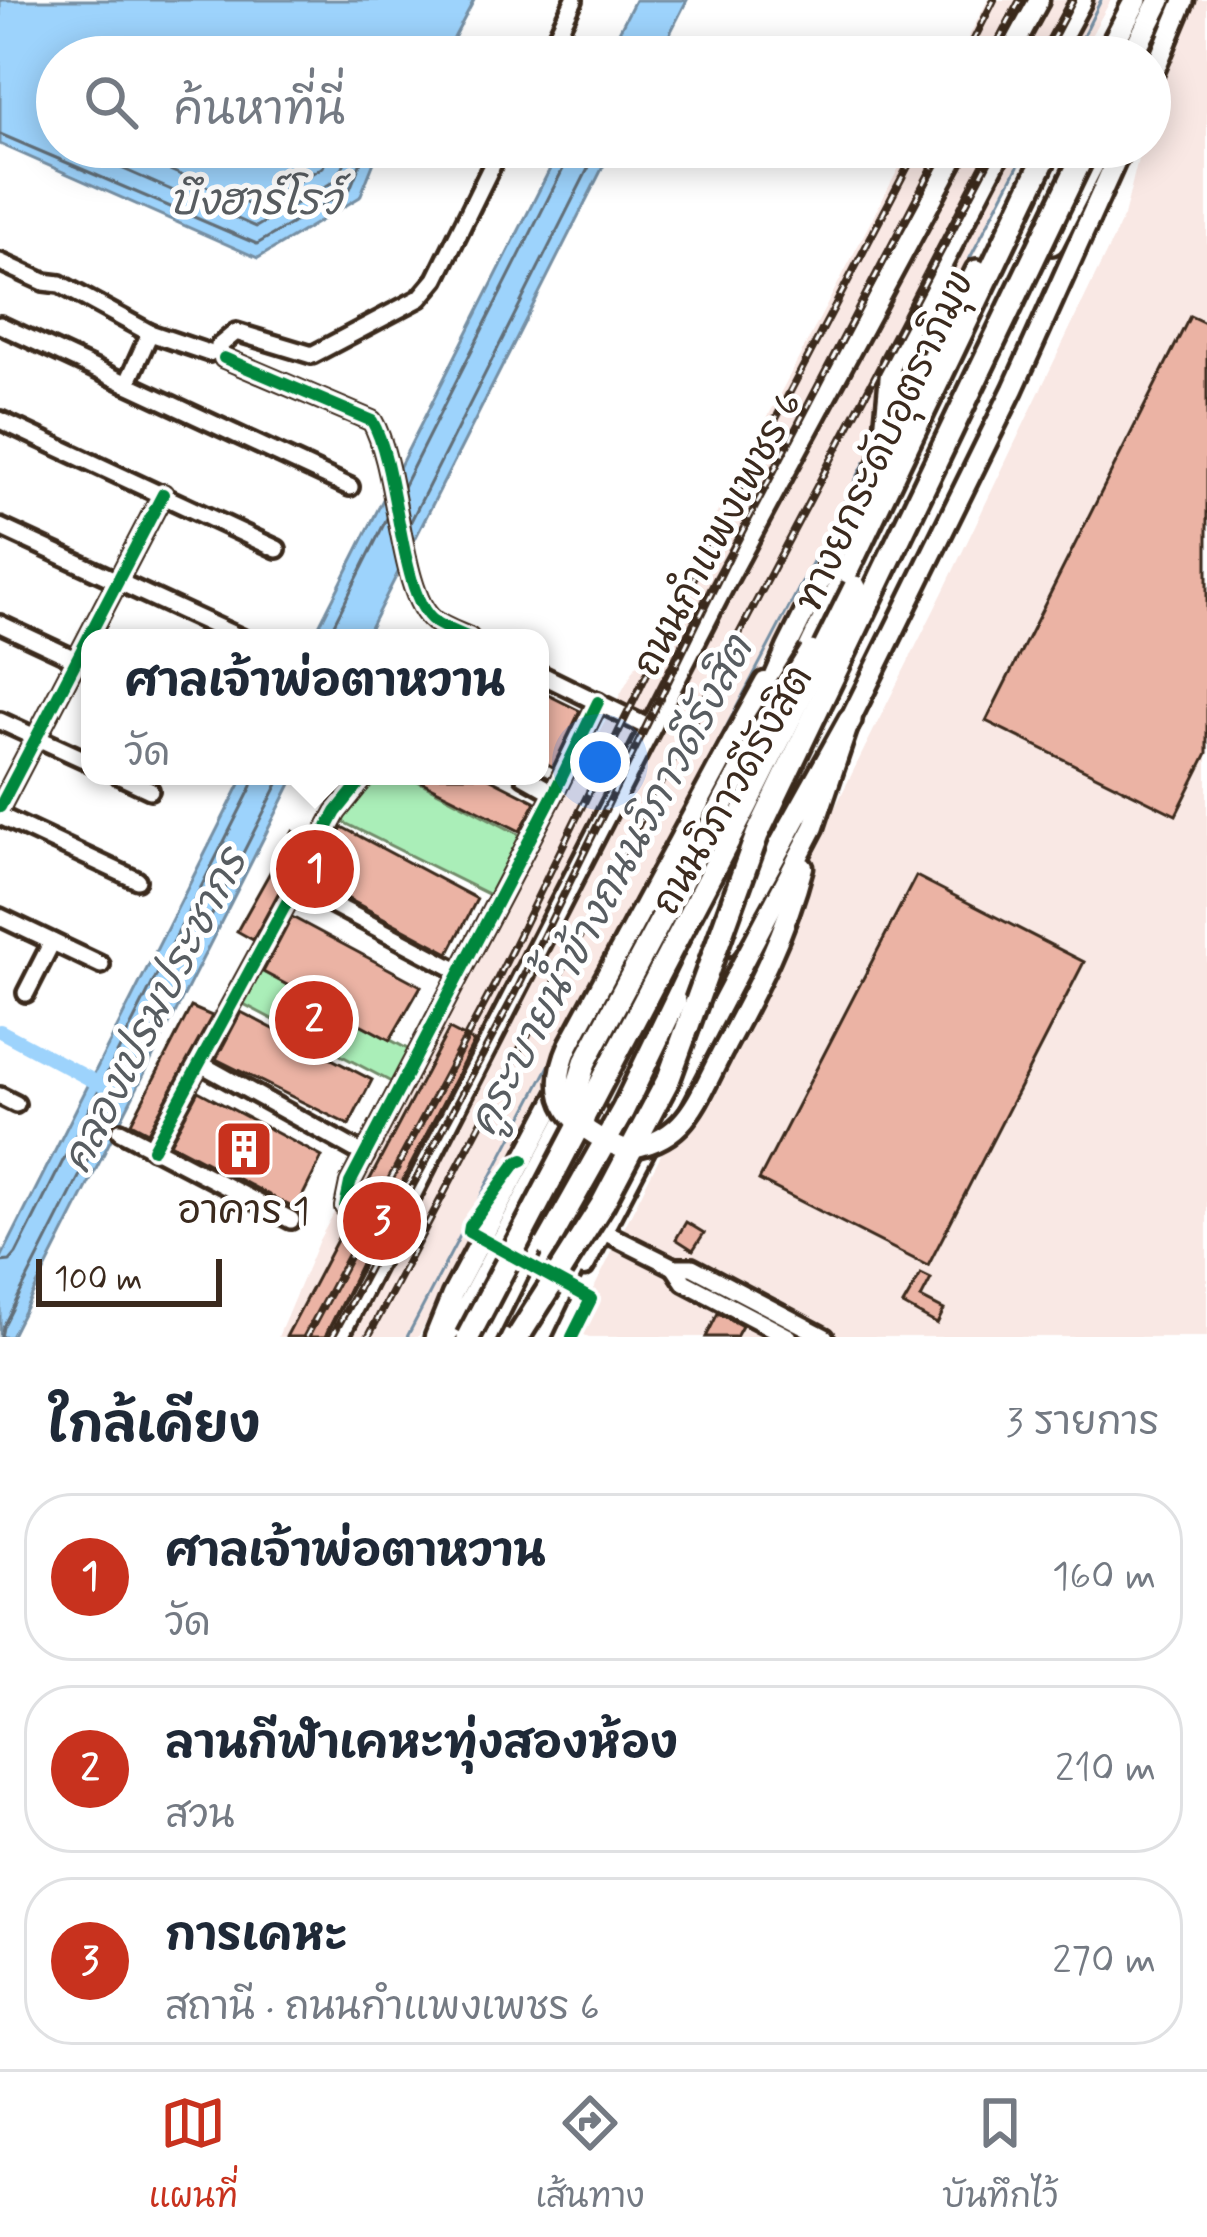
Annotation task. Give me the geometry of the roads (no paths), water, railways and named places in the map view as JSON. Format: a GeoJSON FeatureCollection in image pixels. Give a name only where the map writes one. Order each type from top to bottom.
{"type":"FeatureCollection","features":[{"type":"Feature","properties":{"kind":"highway"},"geometry":{"type":"LineString","coordinates":[[1107,36],[1125,0]]}},
{"type":"Feature","properties":{"kind":"highway"},"geometry":{"type":"LineString","coordinates":[[1117,36],[1136,0]]}},
{"type":"Feature","properties":{"kind":"highway"},"geometry":{"type":"LineString","coordinates":[[1142,36],[1160,0]]}},
{"type":"Feature","properties":{"kind":"highway"},"geometry":{"type":"LineString","coordinates":[[1159,36],[1180,0]]}},
{"type":"Feature","properties":{"kind":"highway","name":"ถนนวิภาวดีรังสิต"},"geometry":{"type":"LineString","coordinates":[[439,1337],[470,1303],[788,696],[1039,168]]}},
{"type":"Feature","properties":{"kind":"highway","name":"ทางยกระดับอุตราภิมุข"},"geometry":{"type":"LineString","coordinates":[[468,1337],[747,805],[1052,168]]}},
{"type":"Feature","properties":{"kind":"highway","name":"ทางยกระดับอุตราภิมุข"},"geometry":{"type":"LineString","coordinates":[[487,1337],[570,1209],[623,1111],[1077,168]]}},
{"type":"Feature","properties":{"kind":"highway","name":"ถนนวิภาวดีรังสิต"},"geometry":{"type":"LineString","coordinates":[[487,1337],[723,868],[874,612],[1000,345],[1090,168]]}},
{"type":"Feature","properties":{"kind":"highway"},"geometry":{"type":"LineString","coordinates":[[882,458],[963,295],[1007,230]]}},
{"type":"Feature","properties":{"kind":"highway"},"geometry":{"type":"LineString","coordinates":[[588,1131],[578,1085],[585,1062],[763,729],[855,587]]}},
{"type":"Feature","properties":{"kind":"highway"},"geometry":{"type":"LineString","coordinates":[[543,1337],[634,1126],[734,928],[850,720]]}},
{"type":"Feature","properties":{"kind":"highway","name":"ทางยกระดับอุตราภิมุข"},"geometry":{"type":"LineString","coordinates":[[518,1337],[604,1203],[669,1078],[757,835]]}},
{"type":"Feature","properties":{"kind":"main road"},"geometry":{"type":"LineString","coordinates":[[1019,36],[1039,0]]}},
{"type":"Feature","properties":{"kind":"main road"},"geometry":{"type":"LineString","coordinates":[[1062,36],[1082,0]]}},
{"type":"Feature","properties":{"kind":"main road"},"geometry":{"type":"LineString","coordinates":[[1167,36],[1180,0]]}},
{"type":"Feature","properties":{"kind":"main road","name":"ถนนกำแพงเพชร 6"},"geometry":{"type":"LineString","coordinates":[[338,1337],[650,728],[949,168]]}},
{"type":"Feature","properties":{"kind":"main road"},"geometry":{"type":"LineString","coordinates":[[882,458],[891,364],[992,168]]}},
{"type":"Feature","properties":{"kind":"main road","name":"ถนนวิภาวดีรังสิต"},"geometry":{"type":"LineString","coordinates":[[543,1337],[814,827],[850,720],[1012,389],[1112,168]]}},
{"type":"Feature","properties":{"kind":"main road","name":"ถนนวิภาวดีรังสิต"},"geometry":{"type":"LineString","coordinates":[[439,1337],[452,1295],[760,716],[787,647],[882,458]]}},
{"type":"Feature","properties":{"kind":"main road"},"geometry":{"type":"LineString","coordinates":[[787,647],[745,713],[558,1069],[563,1105],[577,1124],[623,1149],[666,1140],[679,1128],[768,968],[793,908],[814,827]]}},
{"type":"Feature","properties":{"kind":"street"},"geometry":{"type":"LineString","coordinates":[[556,36],[574,0]]}},
{"type":"Feature","properties":{"kind":"street"},"geometry":{"type":"LineString","coordinates":[[217,352],[236,332],[312,355],[421,298],[436,279],[491,168]]}},
{"type":"Feature","properties":{"kind":"street"},"geometry":{"type":"LineString","coordinates":[[0,262],[44,282],[60,284],[146,331],[217,352],[372,421],[384,442],[411,579],[429,616],[453,629]]}},
{"type":"Feature","properties":{"kind":"street"},"geometry":{"type":"LineString","coordinates":[[0,325],[350,487]]}},
{"type":"Feature","properties":{"kind":"street"},"geometry":{"type":"LineString","coordinates":[[123,382],[146,331]]}},
{"type":"Feature","properties":{"kind":"street"},"geometry":{"type":"LineString","coordinates":[[0,420],[277,549]]}},
{"type":"Feature","properties":{"kind":"street"},"geometry":{"type":"LineString","coordinates":[[98,629],[163,494]]}},
{"type":"Feature","properties":{"kind":"street"},"geometry":{"type":"LineString","coordinates":[[0,527],[222,629]]}},
{"type":"Feature","properties":{"kind":"street"},"geometry":{"type":"LineString","coordinates":[[0,624],[81,662]]}},
{"type":"Feature","properties":{"kind":"street"},"geometry":{"type":"LineString","coordinates":[[81,666],[36,737],[0,811],[137,880]]}},
{"type":"Feature","properties":{"kind":"street"},"geometry":{"type":"LineString","coordinates":[[549,678],[650,728]]}},
{"type":"Feature","properties":{"kind":"street"},"geometry":{"type":"LineString","coordinates":[[394,1227],[345,1207],[350,1183],[598,702]]}},
{"type":"Feature","properties":{"kind":"street"},"geometry":{"type":"LineString","coordinates":[[0,721],[81,758]]}},
{"type":"Feature","properties":{"kind":"street"},"geometry":{"type":"LineString","coordinates":[[139,785],[150,790]]}},
{"type":"Feature","properties":{"kind":"street"},"geometry":{"type":"LineString","coordinates":[[153,1149],[336,812],[358,785]]}},
{"type":"Feature","properties":{"kind":"street"},"geometry":{"type":"LineString","coordinates":[[540,785],[554,793]]}},
{"type":"Feature","properties":{"kind":"street"},"geometry":{"type":"LineString","coordinates":[[298,886],[460,972]]}},
{"type":"Feature","properties":{"kind":"street"},"geometry":{"type":"LineString","coordinates":[[0,917],[94,955]]}},
{"type":"Feature","properties":{"kind":"street"},"geometry":{"type":"LineString","coordinates":[[26,993],[52,941]]}},
{"type":"Feature","properties":{"kind":"street"},"geometry":{"type":"LineString","coordinates":[[200,1064],[364,1155]]}},
{"type":"Feature","properties":{"kind":"street"},"geometry":{"type":"LineString","coordinates":[[0,1096],[16,1104]]}},
{"type":"Feature","properties":{"kind":"street"},"geometry":{"type":"LineString","coordinates":[[120,1131],[291,1220]]}},
{"type":"Feature","properties":{"kind":"street"},"geometry":{"type":"LineString","coordinates":[[602,1231],[674,1267],[692,1267],[825,1337]]}},
{"type":"Feature","properties":{"kind":"street"},"geometry":{"type":"LineString","coordinates":[[674,1267],[684,1282],[789,1337]]}},
{"type":"Feature","properties":{"kind":"water","name":"บึงฮาร์โรว์"},"geometry":{"type":"Polygon","coordinates":[[[0,0],[474,0],[455,36],[36,36],[36,160],[0,144],[0,0]]]}},
{"type":"Feature","properties":{"kind":"water"},"geometry":{"type":"Polygon","coordinates":[[[635,0],[687,0],[669,36],[617,36],[635,0]]]}},
{"type":"Feature","properties":{"kind":"water","name":"บึงฮาร์โรว์"},"geometry":{"type":"Polygon","coordinates":[[[54,168],[372,168],[360,197],[258,258],[54,168]]]}},
{"type":"Feature","properties":{"kind":"water"},"geometry":{"type":"Polygon","coordinates":[[[550,168],[602,168],[370,629],[318,629],[550,168]]]}},
{"type":"Feature","properties":{"kind":"water","name":"คลองเปรมประชากร"},"geometry":{"type":"Polygon","coordinates":[[[239,785],[290,785],[11,1337],[0,1337],[0,1260],[239,785]]]}},
{"type":"Feature","properties":{"kind":"waterway","name":"คูระบายน้ำข้างถนนวิภาวดีรังสิต"},"geometry":{"type":"LineString","coordinates":[[1083,36],[1101,0]]}},
{"type":"Feature","properties":{"kind":"waterway","name":"คูระบายน้ำข้างถนนวิภาวดีรังสิต"},"geometry":{"type":"LineString","coordinates":[[904,384],[1017,168]]}},
{"type":"Feature","properties":{"kind":"waterway","name":"คูระบายน้ำข้างถนนวิภาวดีรังสิต"},"geometry":{"type":"LineString","coordinates":[[407,1337],[865,462]]}},
{"type":"Feature","properties":{"kind":"waterway","name":"คลองเปรมประชากร"},"geometry":{"type":"LineString","coordinates":[[0,1031],[107,1088]]}},
{"type":"Feature","properties":{"kind":"railway"},"geometry":{"type":"LineString","coordinates":[[976,36],[994,0]]}},
{"type":"Feature","properties":{"kind":"railway"},"geometry":{"type":"LineString","coordinates":[[1001,36],[1020,0]]}},
{"type":"Feature","properties":{"kind":"railway"},"geometry":{"type":"LineString","coordinates":[[1054,36],[1073,0]]}},
{"type":"Feature","properties":{"kind":"railway"},"geometry":{"type":"LineString","coordinates":[[306,1337],[495,984],[712,541],[907,168]]}},
{"type":"Feature","properties":{"kind":"railway"},"geometry":{"type":"LineString","coordinates":[[332,1337],[515,994],[732,551],[932,168]]}},
{"type":"Feature","properties":{"kind":"railway"},"geometry":{"type":"LineString","coordinates":[[368,1337],[985,168]]}},
{"type":"Feature","properties":{"kind":"place","name":"ศาลเจ้าพ่อตาหวาน"},"geometry":{"type":"Point","coordinates":[315,869]}},
{"type":"Feature","properties":{"kind":"place","name":"ลานกีฬาเคหะทุ่งสองห้อง"},"geometry":{"type":"Point","coordinates":[314,1020]}},
{"type":"Feature","properties":{"kind":"place","name":"อาคาร 1"},"geometry":{"type":"Point","coordinates":[244,1149]}},
{"type":"Feature","properties":{"kind":"place","name":"การเคหะ"},"geometry":{"type":"Point","coordinates":[382,1221]}}]}
